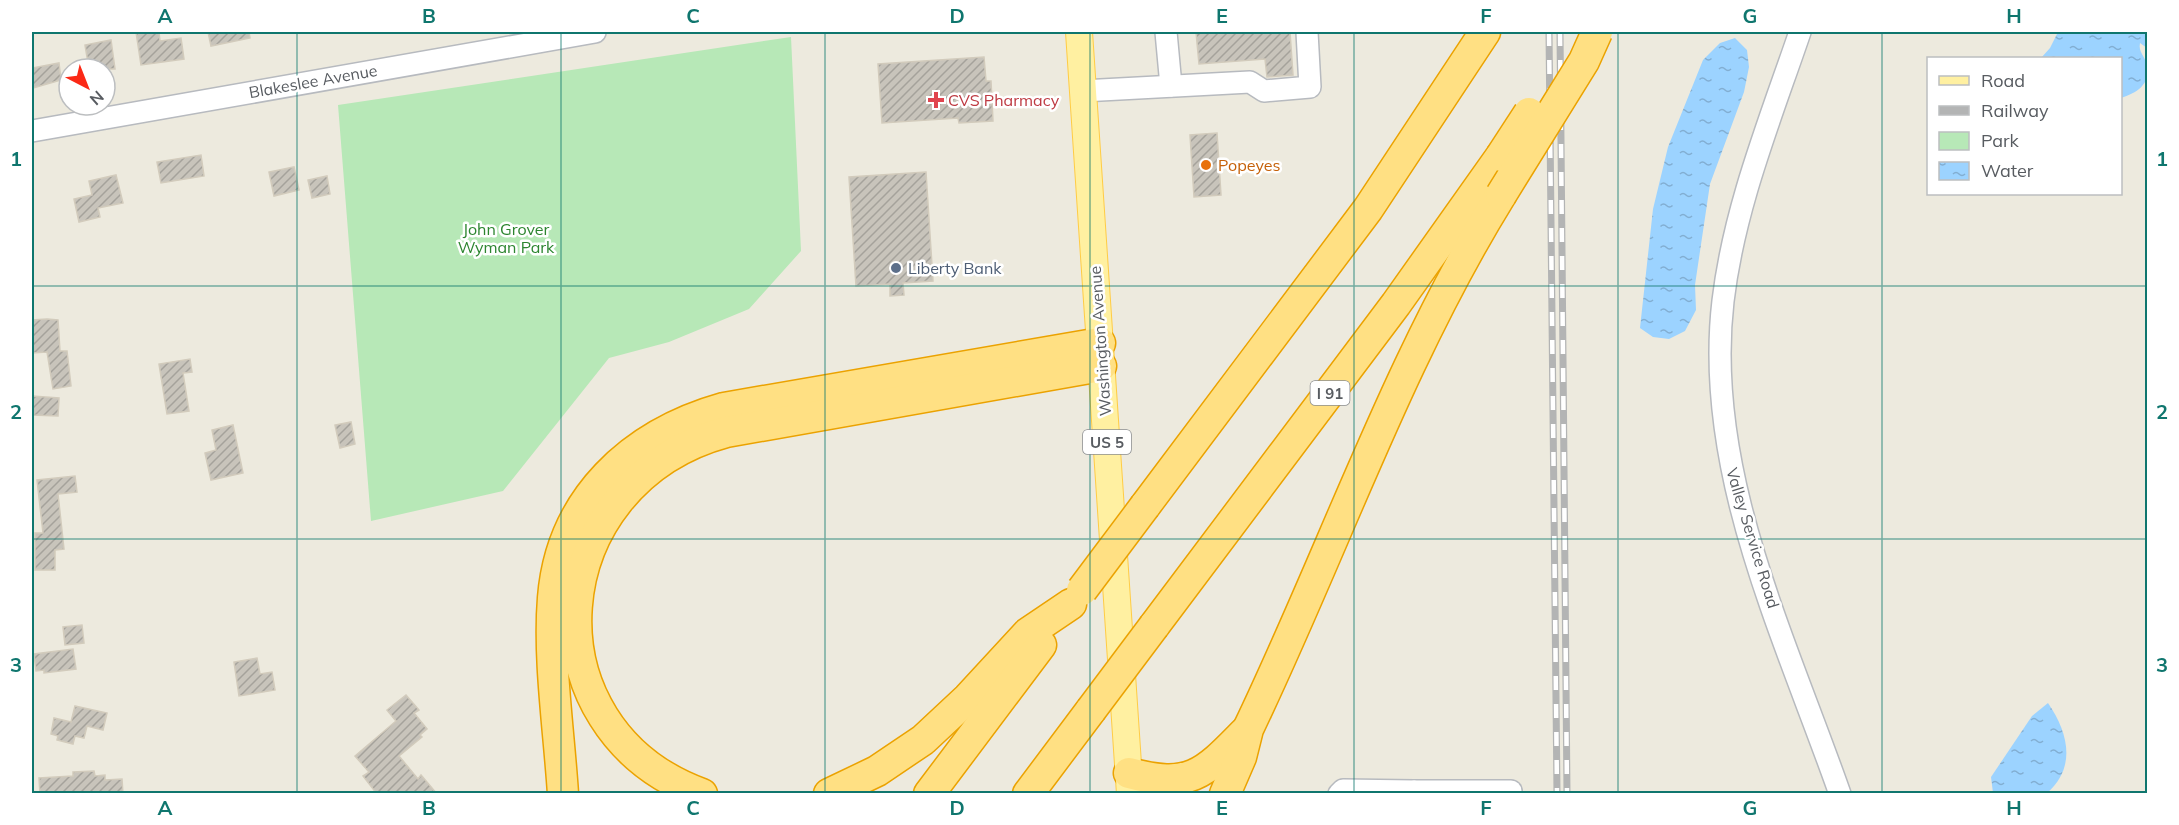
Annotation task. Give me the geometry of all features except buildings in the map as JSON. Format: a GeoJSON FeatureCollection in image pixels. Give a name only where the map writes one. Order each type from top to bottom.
{"type":"FeatureCollection","features":[{"type":"Feature","properties":{"kind":"highway"},"geometry":{"type":"LineString","coordinates":[[929,794],[1368,208],[1485,32]]}},
{"type":"Feature","properties":{"kind":"highway","name":"I 91"},"geometry":{"type":"LineString","coordinates":[[1028,794],[1390,312],[1501,156],[1580,32]]}},
{"type":"Feature","properties":{"kind":"highway"},"geometry":{"type":"LineString","coordinates":[[1225,794],[1248,729],[1423,338],[1456,271],[1584,61],[1597,32]]}},
{"type":"Feature","properties":{"kind":"highway"},"geometry":{"type":"LineString","coordinates":[[563,794],[552,626],[558,567],[567,539],[583,507],[602,480],[627,455],[671,427],[724,408],[1100,354]]}},
{"type":"Feature","properties":{"kind":"highway"},"geometry":{"type":"LineString","coordinates":[[702,794],[656,770],[621,738],[593,693],[581,657],[577,616],[582,570],[602,523],[626,490],[654,464],[675,451],[726,432],[1100,354]]}},
{"type":"Feature","properties":{"kind":"highway"},"geometry":{"type":"LineString","coordinates":[[829,794],[877,771],[923,740],[961,706],[1028,633],[1077,597]]}},
{"type":"Feature","properties":{"kind":"highway"},"geometry":{"type":"LineString","coordinates":[[1129,783],[1192,776],[1217,762],[1248,729]]}},
{"type":"Feature","properties":{"kind":"main road","name":"Washington Avenue"},"geometry":{"type":"LineString","coordinates":[[1078,32],[1129,783]]}},
{"type":"Feature","properties":{"kind":"street","name":"Blakeslee Avenue"},"geometry":{"type":"LineString","coordinates":[[32,131],[595,32]]}},
{"type":"Feature","properties":{"kind":"street"},"geometry":{"type":"LineString","coordinates":[[1166,32],[1171,86]]}},
{"type":"Feature","properties":{"kind":"street"},"geometry":{"type":"LineString","coordinates":[[1083,91],[1250,82],[1264,91],[1310,87],[1307,32]]}},
{"type":"Feature","properties":{"kind":"street","name":"Valley Service Road"},"geometry":{"type":"LineString","coordinates":[[1800,32],[1751,174],[1731,248],[1722,309],[1720,381],[1729,456],[1741,511],[1840,794]]}},
{"type":"Feature","properties":{"kind":"street"},"geometry":{"type":"LineString","coordinates":[[1339,794],[1343,790],[1406,792],[1511,790]]}},
{"type":"Feature","properties":{"kind":"green space","name":"John Grover Wyman Park"},"geometry":{"type":"Polygon","coordinates":[[[791,37],[801,251],[749,309],[669,342],[609,358],[503,491],[371,521],[338,105],[791,37]]]}},
{"type":"Feature","properties":{"kind":"water"},"geometry":{"type":"Polygon","coordinates":[[[2058,32],[2147,32],[2147,48],[2140,43],[2140,46],[2147,65],[2147,78],[2137,91],[2122,98],[2122,57],[2042,57],[2050,48],[2058,32]]]}},
{"type":"Feature","properties":{"kind":"water"},"geometry":{"type":"Polygon","coordinates":[[[1735,38],[1747,50],[1749,67],[1744,92],[1710,184],[1695,285],[1696,310],[1685,331],[1669,339],[1653,337],[1640,328],[1653,209],[1668,147],[1703,60],[1720,43],[1735,38]]]}},
{"type":"Feature","properties":{"kind":"water"},"geometry":{"type":"Polygon","coordinates":[[[2048,703],[2064,737],[2066,761],[2063,772],[2047,793],[1993,793],[1991,777],[2032,716],[2048,703]]]}},
{"type":"Feature","properties":{"kind":"railway"},"geometry":{"type":"LineString","coordinates":[[1549,32],[1557,794]]}},
{"type":"Feature","properties":{"kind":"railway"},"geometry":{"type":"LineString","coordinates":[[1560,32],[1567,794]]}},
{"type":"Feature","properties":{"kind":"place","name":"CVS Pharmacy"},"geometry":{"type":"Point","coordinates":[936,100]}},
{"type":"Feature","properties":{"kind":"place","name":"Popeyes"},"geometry":{"type":"Point","coordinates":[1206,165]}},
{"type":"Feature","properties":{"kind":"place","name":"Liberty Bank"},"geometry":{"type":"Point","coordinates":[896,268]}}]}
